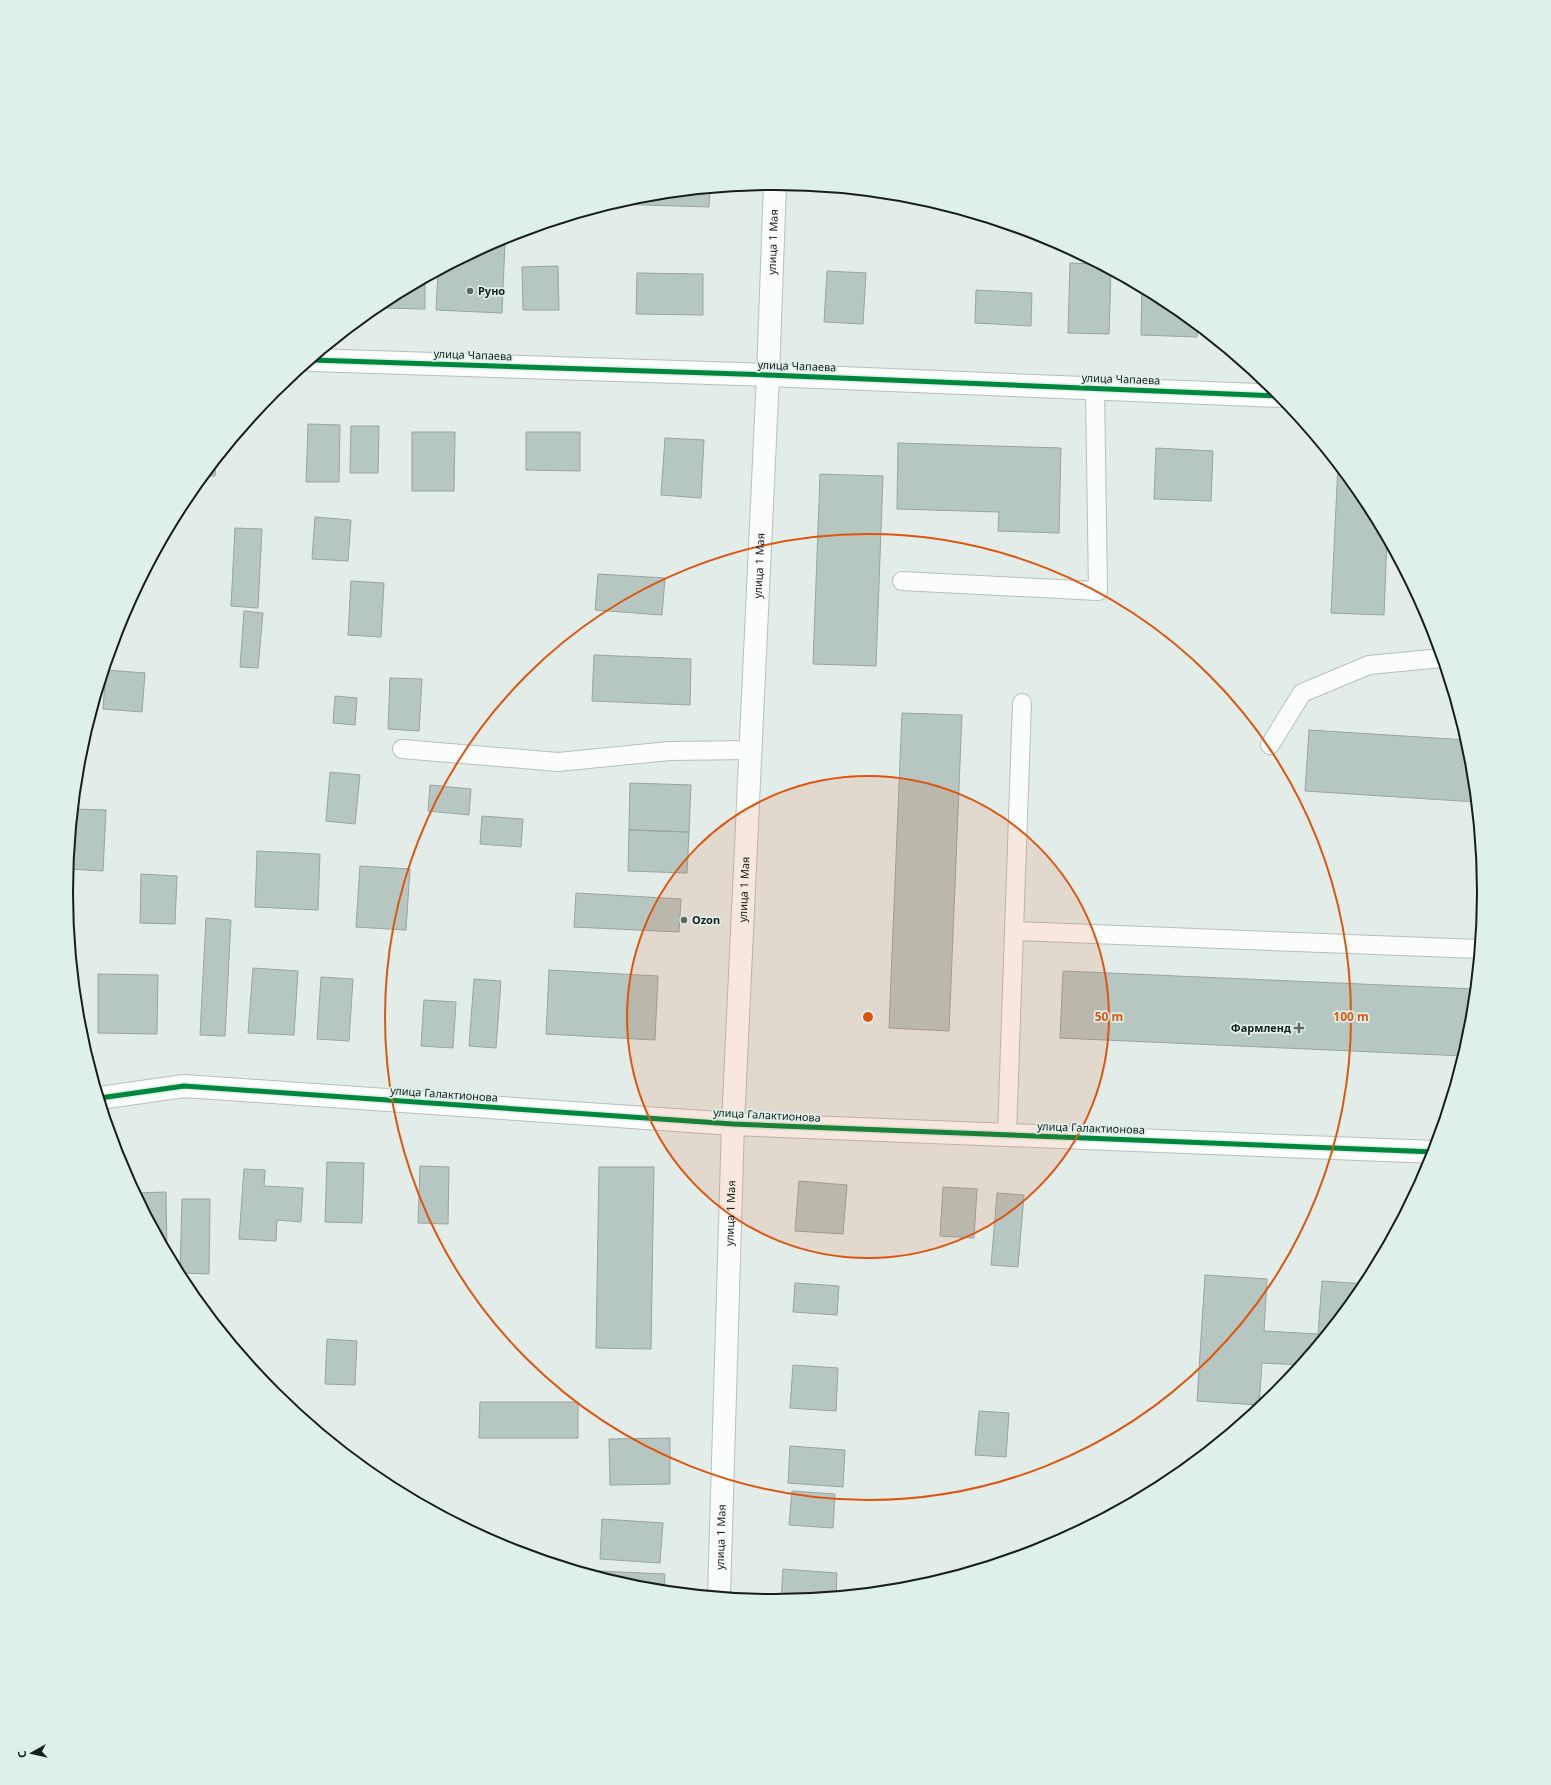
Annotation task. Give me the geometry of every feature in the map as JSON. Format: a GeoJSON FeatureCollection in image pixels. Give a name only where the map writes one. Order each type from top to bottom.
{"type":"FeatureCollection","features":[{"type":"Feature","properties":{"kind":"street","name":"улица 1 Мая"},"geometry":{"type":"LineString","coordinates":[[719,1592],[733,1124],[768,375],[775,190]]}},
{"type":"Feature","properties":{"kind":"street","name":"улица Чапаева"},"geometry":{"type":"LineString","coordinates":[[317,360],[768,375],[1272,396]]}},
{"type":"Feature","properties":{"kind":"street","name":"улица Галактионова"},"geometry":{"type":"LineString","coordinates":[[104,1097],[184,1086],[733,1124],[1428,1152]]}},
{"type":"Feature","properties":{"kind":"lane"},"geometry":{"type":"LineString","coordinates":[[902,581],[1098,590],[1095,388]]}},
{"type":"Feature","properties":{"kind":"lane"},"geometry":{"type":"LineString","coordinates":[[1270,744],[1302,693],[1369,665],[1438,658]]}},
{"type":"Feature","properties":{"kind":"lane"},"geometry":{"type":"LineString","coordinates":[[1007,1135],[1022,703]]}},
{"type":"Feature","properties":{"kind":"lane"},"geometry":{"type":"LineString","coordinates":[[402,750],[558,762],[669,751],[750,750]]}},
{"type":"Feature","properties":{"kind":"lane"},"geometry":{"type":"LineString","coordinates":[[1014,931],[1475,949]]}},
{"type":"Feature","properties":{"kind":"building"},"geometry":{"type":"Polygon","coordinates":[[[710,194],[709,207],[632,205],[684,196],[710,194]]]}},
{"type":"Feature","properties":{"kind":"building","name":"Руно"},"geometry":{"type":"Polygon","coordinates":[[[505,244],[502,313],[436,310],[438,277],[465,262],[505,244]]]}},
{"type":"Feature","properties":{"kind":"building"},"geometry":{"type":"Polygon","coordinates":[[[1070,263],[1089,264],[1111,275],[1109,334],[1068,333],[1070,263]]]}},
{"type":"Feature","properties":{"kind":"building"},"geometry":{"type":"Polygon","coordinates":[[[558,266],[559,310],[523,310],[522,267],[558,266]]]}},
{"type":"Feature","properties":{"kind":"building"},"geometry":{"type":"Polygon","coordinates":[[[827,271],[866,273],[863,324],[824,322],[827,271]]]}},
{"type":"Feature","properties":{"kind":"building"},"geometry":{"type":"Polygon","coordinates":[[[637,273],[703,274],[703,315],[636,314],[637,273]]]}},
{"type":"Feature","properties":{"kind":"building"},"geometry":{"type":"Polygon","coordinates":[[[425,283],[425,309],[385,308],[425,283]]]}},
{"type":"Feature","properties":{"kind":"building"},"geometry":{"type":"Polygon","coordinates":[[[976,290],[1032,293],[1031,326],[975,323],[976,290]]]}},
{"type":"Feature","properties":{"kind":"building"},"geometry":{"type":"Polygon","coordinates":[[[1142,293],[1166,308],[1198,331],[1197,337],[1141,335],[1142,293]]]}},
{"type":"Feature","properties":{"kind":"building"},"geometry":{"type":"Polygon","coordinates":[[[308,424],[340,425],[339,482],[306,482],[308,424]]]}},
{"type":"Feature","properties":{"kind":"building"},"geometry":{"type":"Polygon","coordinates":[[[351,426],[379,426],[378,473],[350,473],[351,426]]]}},
{"type":"Feature","properties":{"kind":"building"},"geometry":{"type":"Polygon","coordinates":[[[412,432],[455,432],[454,491],[412,491],[412,432]]]}},
{"type":"Feature","properties":{"kind":"building"},"geometry":{"type":"Polygon","coordinates":[[[526,432],[580,432],[580,471],[526,470],[526,432]]]}},
{"type":"Feature","properties":{"kind":"building"},"geometry":{"type":"Polygon","coordinates":[[[665,438],[704,440],[701,498],[661,495],[665,438]]]}},
{"type":"Feature","properties":{"kind":"building"},"geometry":{"type":"Polygon","coordinates":[[[898,443],[1061,448],[1059,533],[998,531],[999,512],[897,509],[898,443]]]}},
{"type":"Feature","properties":{"kind":"building"},"geometry":{"type":"Polygon","coordinates":[[[1156,448],[1213,451],[1211,501],[1154,499],[1156,448]]]}},
{"type":"Feature","properties":{"kind":"building"},"geometry":{"type":"Polygon","coordinates":[[[216,468],[215,476],[210,476],[216,468]]]}},
{"type":"Feature","properties":{"kind":"building"},"geometry":{"type":"Polygon","coordinates":[[[1338,471],[1360,502],[1387,546],[1384,615],[1331,613],[1338,471]]]}},
{"type":"Feature","properties":{"kind":"building"},"geometry":{"type":"Polygon","coordinates":[[[820,474],[883,476],[876,666],[813,664],[820,474]]]}},
{"type":"Feature","properties":{"kind":"building"},"geometry":{"type":"Polygon","coordinates":[[[315,517],[351,520],[348,561],[312,559],[315,517]]]}},
{"type":"Feature","properties":{"kind":"building"},"geometry":{"type":"Polygon","coordinates":[[[235,528],[262,529],[258,608],[231,606],[235,528]]]}},
{"type":"Feature","properties":{"kind":"building"},"geometry":{"type":"Polygon","coordinates":[[[598,574],[665,578],[662,615],[595,610],[598,574]]]}},
{"type":"Feature","properties":{"kind":"building"},"geometry":{"type":"Polygon","coordinates":[[[351,581],[384,583],[381,637],[348,635],[351,581]]]}},
{"type":"Feature","properties":{"kind":"building"},"geometry":{"type":"Polygon","coordinates":[[[244,611],[263,613],[258,668],[240,667],[244,611]]]}},
{"type":"Feature","properties":{"kind":"building"},"geometry":{"type":"Polygon","coordinates":[[[594,655],[691,659],[690,705],[592,701],[594,655]]]}},
{"type":"Feature","properties":{"kind":"building"},"geometry":{"type":"Polygon","coordinates":[[[109,670],[145,673],[142,712],[103,709],[105,684],[109,670]]]}},
{"type":"Feature","properties":{"kind":"building"},"geometry":{"type":"Polygon","coordinates":[[[390,678],[422,679],[419,731],[388,729],[390,678]]]}},
{"type":"Feature","properties":{"kind":"building"},"geometry":{"type":"Polygon","coordinates":[[[335,696],[357,698],[355,725],[333,723],[335,696]]]}},
{"type":"Feature","properties":{"kind":"building"},"geometry":{"type":"Polygon","coordinates":[[[902,713],[962,715],[949,1031],[889,1028],[902,713]]]}},
{"type":"Feature","properties":{"kind":"building"},"geometry":{"type":"Polygon","coordinates":[[[1309,730],[1461,740],[1472,802],[1305,791],[1309,730]]]}},
{"type":"Feature","properties":{"kind":"building"},"geometry":{"type":"Polygon","coordinates":[[[330,772],[360,775],[355,824],[326,821],[330,772]]]}},
{"type":"Feature","properties":{"kind":"building"},"geometry":{"type":"Polygon","coordinates":[[[630,783],[691,785],[689,832],[629,830],[630,783]]]}},
{"type":"Feature","properties":{"kind":"building"},"geometry":{"type":"Polygon","coordinates":[[[430,785],[471,789],[469,815],[428,811],[430,785]]]}},
{"type":"Feature","properties":{"kind":"building"},"geometry":{"type":"Polygon","coordinates":[[[78,809],[106,810],[103,871],[74,869],[78,809]]]}},
{"type":"Feature","properties":{"kind":"building"},"geometry":{"type":"Polygon","coordinates":[[[482,816],[523,819],[521,847],[480,844],[482,816]]]}},
{"type":"Feature","properties":{"kind":"building"},"geometry":{"type":"Polygon","coordinates":[[[629,830],[689,832],[687,873],[628,871],[629,830]]]}},
{"type":"Feature","properties":{"kind":"building"},"geometry":{"type":"Polygon","coordinates":[[[257,851],[320,854],[318,910],[255,907],[257,851]]]}},
{"type":"Feature","properties":{"kind":"building"},"geometry":{"type":"Polygon","coordinates":[[[360,866],[410,869],[406,930],[356,927],[360,866]]]}},
{"type":"Feature","properties":{"kind":"building"},"geometry":{"type":"Polygon","coordinates":[[[141,874],[177,876],[175,924],[140,923],[141,874]]]}},
{"type":"Feature","properties":{"kind":"building"},"geometry":{"type":"Polygon","coordinates":[[[576,893],[681,899],[679,932],[574,927],[576,893]]]}},
{"type":"Feature","properties":{"kind":"building"},"geometry":{"type":"Polygon","coordinates":[[[206,918],[231,920],[225,1036],[200,1035],[206,918]]]}},
{"type":"Feature","properties":{"kind":"building"},"geometry":{"type":"Polygon","coordinates":[[[253,968],[298,971],[294,1035],[248,1033],[253,968]]]}},
{"type":"Feature","properties":{"kind":"building"},"geometry":{"type":"Polygon","coordinates":[[[549,970],[658,976],[655,1040],[546,1034],[549,970]]]}},
{"type":"Feature","properties":{"kind":"building"},"geometry":{"type":"Polygon","coordinates":[[[1063,971],[1471,989],[1465,1030],[1459,1056],[1060,1038],[1063,971]]]}},
{"type":"Feature","properties":{"kind":"building"},"geometry":{"type":"Polygon","coordinates":[[[98,974],[158,975],[157,1034],[98,1033],[98,974]]]}},
{"type":"Feature","properties":{"kind":"building"},"geometry":{"type":"Polygon","coordinates":[[[321,977],[353,979],[349,1041],[317,1039],[321,977]]]}},
{"type":"Feature","properties":{"kind":"building"},"geometry":{"type":"Polygon","coordinates":[[[474,979],[501,981],[496,1048],[469,1046],[474,979]]]}},
{"type":"Feature","properties":{"kind":"building"},"geometry":{"type":"Polygon","coordinates":[[[424,1000],[456,1002],[453,1048],[421,1046],[424,1000]]]}},
{"type":"Feature","properties":{"kind":"building"},"geometry":{"type":"Polygon","coordinates":[[[327,1162],[364,1163],[362,1223],[325,1222],[327,1162]]]}},
{"type":"Feature","properties":{"kind":"building"},"geometry":{"type":"Polygon","coordinates":[[[420,1166],[449,1167],[448,1224],[418,1223],[420,1166]]]}},
{"type":"Feature","properties":{"kind":"building"},"geometry":{"type":"Polygon","coordinates":[[[599,1167],[654,1167],[651,1349],[596,1348],[599,1167]]]}},
{"type":"Feature","properties":{"kind":"building"},"geometry":{"type":"Polygon","coordinates":[[[244,1169],[265,1170],[264,1186],[303,1188],[301,1222],[277,1220],[276,1241],[239,1239],[244,1169]]]}},
{"type":"Feature","properties":{"kind":"building"},"geometry":{"type":"Polygon","coordinates":[[[799,1181],[847,1185],[843,1234],[795,1231],[799,1181]]]}},
{"type":"Feature","properties":{"kind":"building"},"geometry":{"type":"Polygon","coordinates":[[[943,1187],[977,1189],[974,1238],[940,1236],[943,1187]]]}},
{"type":"Feature","properties":{"kind":"building"},"geometry":{"type":"Polygon","coordinates":[[[166,1192],[167,1244],[145,1203],[140,1193],[166,1192]]]}},
{"type":"Feature","properties":{"kind":"building"},"geometry":{"type":"Polygon","coordinates":[[[997,1193],[1024,1195],[1018,1267],[991,1265],[997,1193]]]}},
{"type":"Feature","properties":{"kind":"building"},"geometry":{"type":"Polygon","coordinates":[[[182,1199],[210,1199],[209,1274],[185,1273],[180,1265],[182,1199]]]}},
{"type":"Feature","properties":{"kind":"building"},"geometry":{"type":"Polygon","coordinates":[[[1205,1275],[1267,1279],[1264,1331],[1318,1334],[1322,1281],[1360,1284],[1333,1320],[1296,1365],[1262,1363],[1259,1401],[1256,1405],[1197,1401],[1205,1275]]]}},
{"type":"Feature","properties":{"kind":"building"},"geometry":{"type":"Polygon","coordinates":[[[795,1283],[839,1286],[837,1315],[793,1312],[795,1283]]]}},
{"type":"Feature","properties":{"kind":"building"},"geometry":{"type":"Polygon","coordinates":[[[327,1339],[357,1341],[355,1385],[325,1384],[327,1339]]]}},
{"type":"Feature","properties":{"kind":"building"},"geometry":{"type":"Polygon","coordinates":[[[793,1365],[838,1368],[836,1411],[790,1408],[793,1365]]]}},
{"type":"Feature","properties":{"kind":"building"},"geometry":{"type":"Polygon","coordinates":[[[480,1402],[578,1402],[578,1438],[479,1438],[480,1402]]]}},
{"type":"Feature","properties":{"kind":"building"},"geometry":{"type":"Polygon","coordinates":[[[979,1411],[1009,1413],[1006,1457],[975,1455],[979,1411]]]}},
{"type":"Feature","properties":{"kind":"building"},"geometry":{"type":"Polygon","coordinates":[[[670,1438],[670,1484],[610,1485],[609,1439],[670,1438]]]}},
{"type":"Feature","properties":{"kind":"building"},"geometry":{"type":"Polygon","coordinates":[[[790,1446],[845,1450],[843,1487],[788,1483],[790,1446]]]}},
{"type":"Feature","properties":{"kind":"building"},"geometry":{"type":"Polygon","coordinates":[[[792,1491],[835,1494],[833,1528],[789,1525],[792,1491]]]}},
{"type":"Feature","properties":{"kind":"building"},"geometry":{"type":"Polygon","coordinates":[[[602,1519],[663,1523],[660,1563],[600,1559],[602,1519]]]}},
{"type":"Feature","properties":{"kind":"building"},"geometry":{"type":"Polygon","coordinates":[[[783,1569],[837,1573],[836,1592],[781,1595],[783,1569]]]}},
{"type":"Feature","properties":{"kind":"building"},"geometry":{"type":"Polygon","coordinates":[[[593,1571],[665,1574],[664,1586],[638,1582],[593,1571]]]}},
{"type":"Feature","properties":{"kind":"cycle path"},"geometry":{"type":"LineString","coordinates":[[317,360],[768,375],[1272,396]]}},
{"type":"Feature","properties":{"kind":"cycle path"},"geometry":{"type":"LineString","coordinates":[[104,1097],[184,1086],[733,1124],[1428,1152]]}},
{"type":"Feature","properties":{"kind":"place","name":"Руно"},"geometry":{"type":"Point","coordinates":[470,291]}},
{"type":"Feature","properties":{"kind":"place","name":"Ozon"},"geometry":{"type":"Point","coordinates":[684,920]}},
{"type":"Feature","properties":{"kind":"place","name":"Фармленд"},"geometry":{"type":"Point","coordinates":[1299,1028]}}]}
